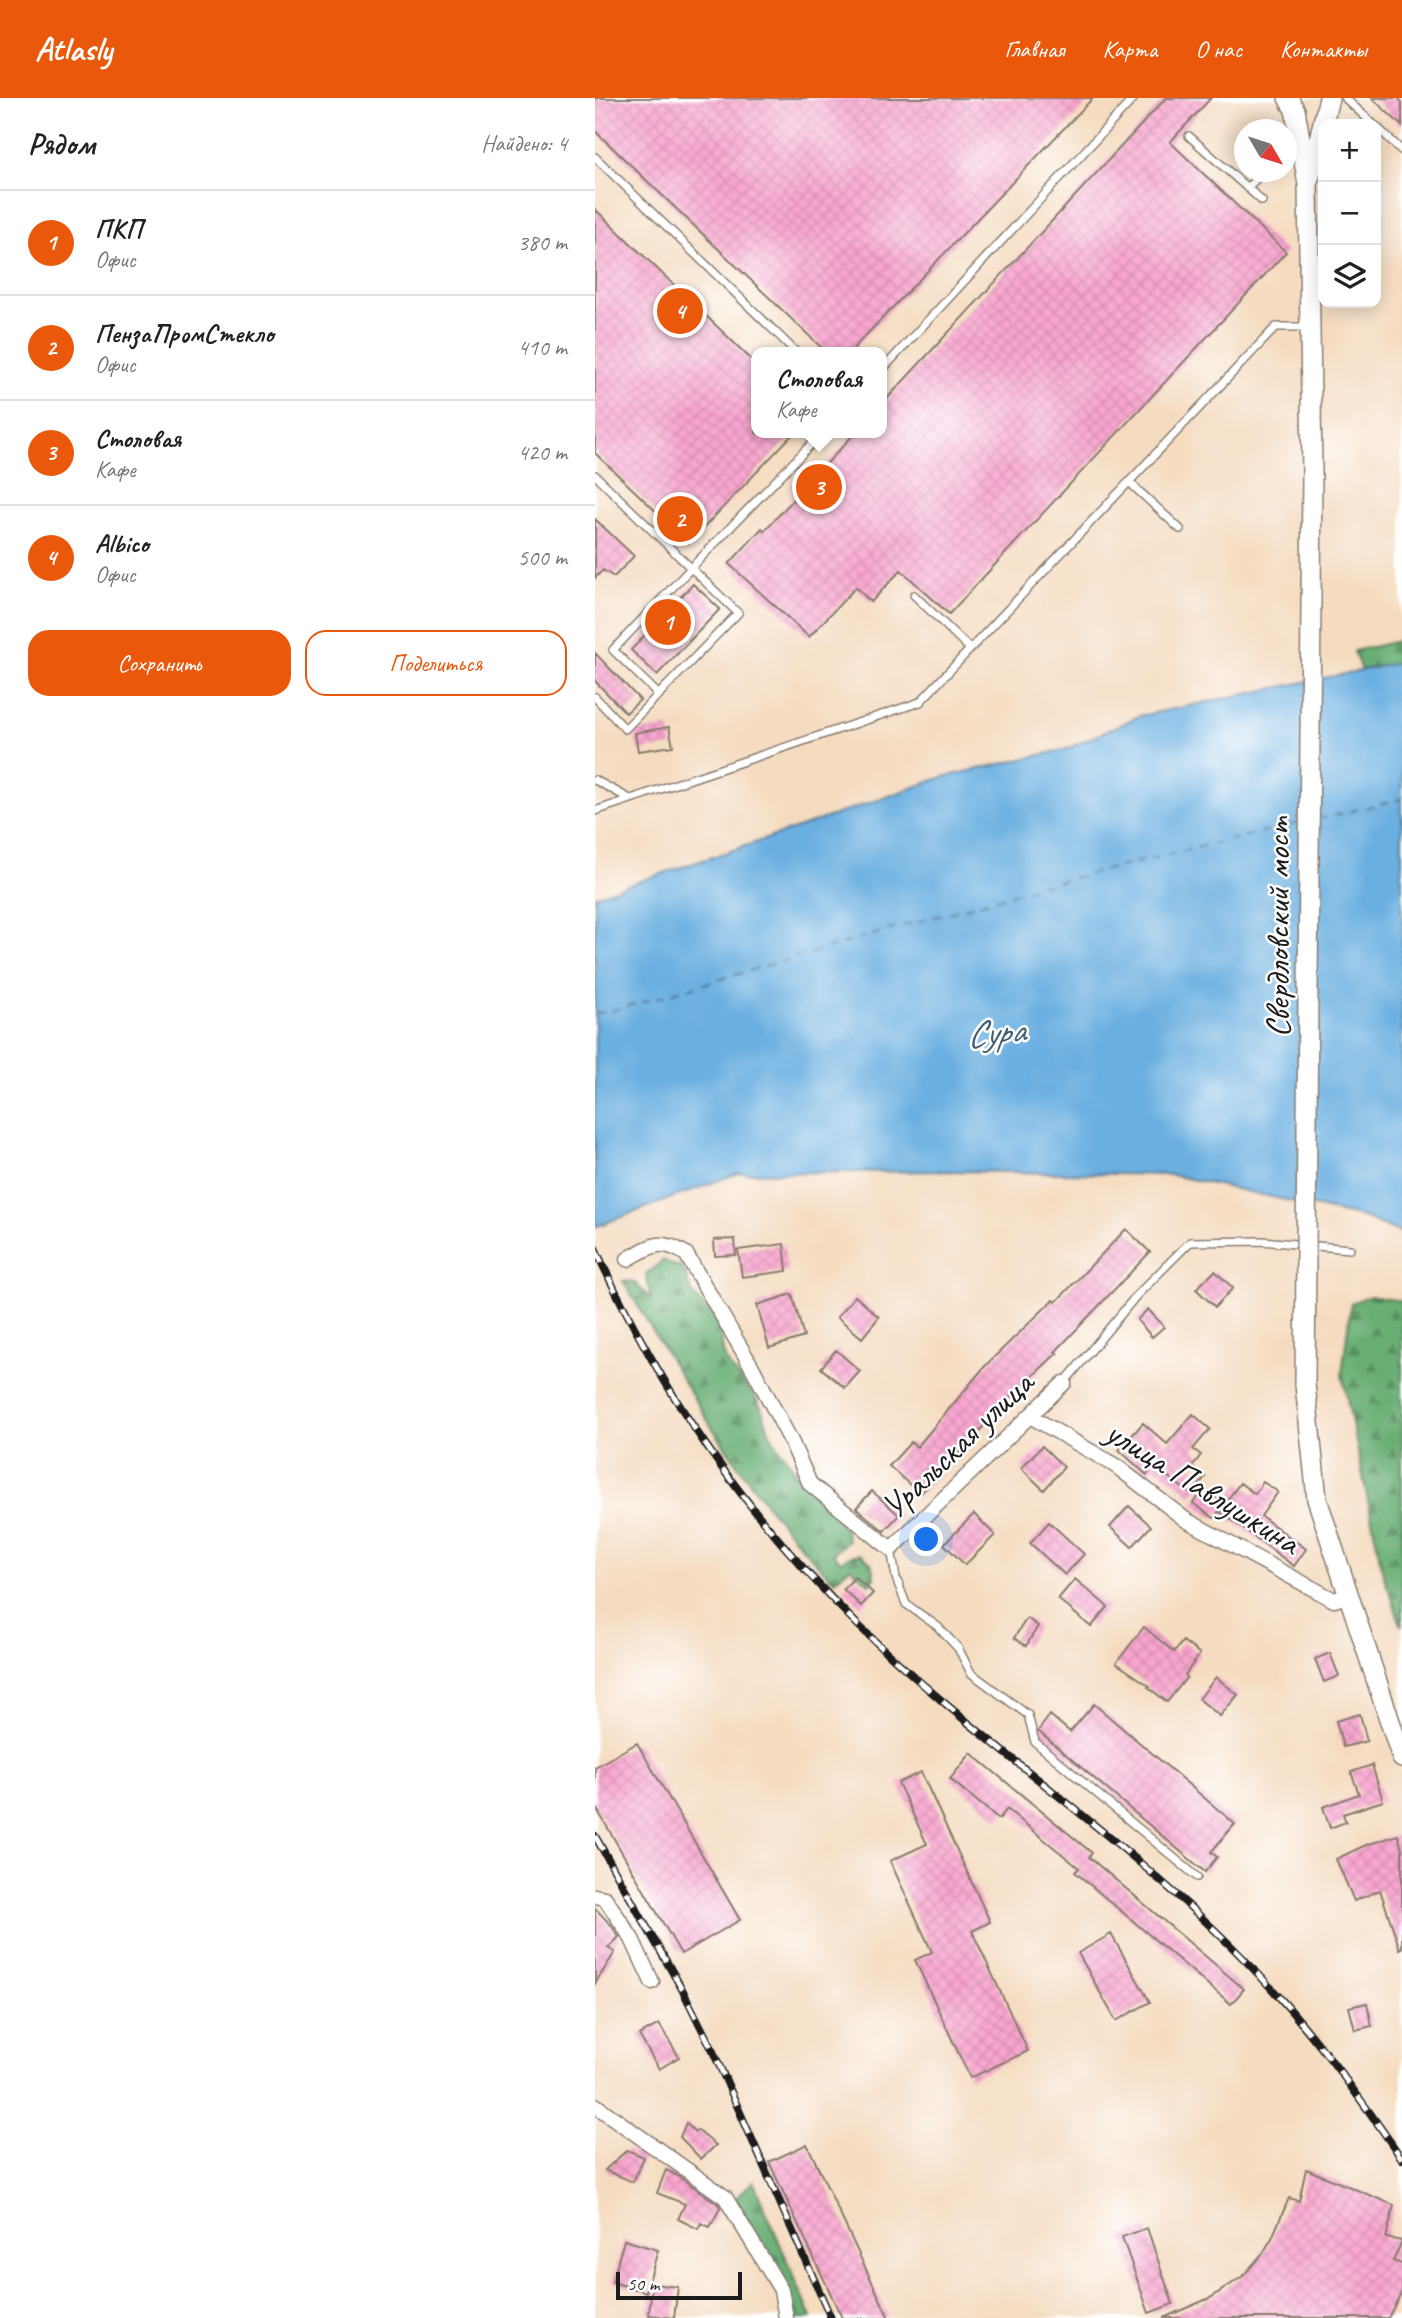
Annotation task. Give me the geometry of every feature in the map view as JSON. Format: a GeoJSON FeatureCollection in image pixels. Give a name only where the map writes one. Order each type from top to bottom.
{"type":"FeatureCollection","features":[{"type":"Feature","properties":{"kind":"main road"},"geometry":{"type":"LineString","coordinates":[[1288,98],[1295,110],[1294,119]]}},
{"type":"Feature","properties":{"kind":"main road"},"geometry":{"type":"LineString","coordinates":[[1308,184],[1329,98]]}},
{"type":"Feature","properties":{"kind":"main road"},"geometry":{"type":"LineString","coordinates":[[1297,150],[1308,184]]}},
{"type":"Feature","properties":{"kind":"main road","name":"Свердловский мост"},"geometry":{"type":"LineString","coordinates":[[1308,184],[1312,471],[1305,1384],[1317,1499],[1402,1758]]}},
{"type":"Feature","properties":{"kind":"street"},"geometry":{"type":"LineString","coordinates":[[628,1259],[654,1244],[673,1246],[686,1254],[752,1367],[791,1441],[810,1485],[891,1549]]}},
{"type":"Feature","properties":{"kind":"street","name":"Уральская улица"},"geometry":{"type":"LineString","coordinates":[[891,1549],[1064,1383]]}},
{"type":"Feature","properties":{"kind":"street","name":"улица Павлушкина"},"geometry":{"type":"LineString","coordinates":[[1030,1416],[1116,1466],[1186,1520],[1222,1541],[1334,1600],[1348,1596]]}},
{"type":"Feature","properties":{"kind":"street"},"geometry":{"type":"LineString","coordinates":[[595,1896],[605,1898],[632,1939],[652,1982]]}},
{"type":"Feature","properties":{"kind":"street"},"geometry":{"type":"LineString","coordinates":[[595,2105],[725,2197],[781,2290],[786,2318]]}},
{"type":"Feature","properties":{"kind":"lane"},"geometry":{"type":"LineString","coordinates":[[887,365],[1134,98]]}},
{"type":"Feature","properties":{"kind":"lane"},"geometry":{"type":"LineString","coordinates":[[1345,98],[1368,119]]}},
{"type":"Feature","properties":{"kind":"lane"},"geometry":{"type":"LineString","coordinates":[[1381,131],[1402,151]]}},
{"type":"Feature","properties":{"kind":"lane"},"geometry":{"type":"LineString","coordinates":[[1189,136],[1262,201]]}},
{"type":"Feature","properties":{"kind":"lane"},"geometry":{"type":"LineString","coordinates":[[595,157],[791,347]]}},
{"type":"Feature","properties":{"kind":"lane"},"geometry":{"type":"LineString","coordinates":[[1247,188],[1253,182]]}},
{"type":"Feature","properties":{"kind":"lane"},"geometry":{"type":"LineString","coordinates":[[595,811],[920,702],[1276,327],[1310,327]]}},
{"type":"Feature","properties":{"kind":"lane"},"geometry":{"type":"LineString","coordinates":[[659,695],[613,650],[818,438]]}},
{"type":"Feature","properties":{"kind":"lane"},"geometry":{"type":"LineString","coordinates":[[595,475],[738,613],[625,729],[595,697]]}},
{"type":"Feature","properties":{"kind":"lane"},"geometry":{"type":"LineString","coordinates":[[1129,482],[1180,528]]}},
{"type":"Feature","properties":{"kind":"lane"},"geometry":{"type":"LineString","coordinates":[[914,595],[970,649]]}},
{"type":"Feature","properties":{"kind":"lane"},"geometry":{"type":"LineString","coordinates":[[595,780],[630,799]]}},
{"type":"Feature","properties":{"kind":"lane"},"geometry":{"type":"LineString","coordinates":[[1064,1383],[1136,1296],[1190,1242],[1262,1241],[1350,1250]]}},
{"type":"Feature","properties":{"kind":"lane"},"geometry":{"type":"LineString","coordinates":[[891,1549],[896,1578],[906,1604],[937,1626],[958,1648],[971,1673],[1028,1715],[1035,1742],[1197,1877]]}},
{"type":"Feature","properties":{"kind":"green space"},"geometry":{"type":"Polygon","coordinates":[[[1402,640],[1402,662],[1361,670],[1354,651],[1402,640]]]}},
{"type":"Feature","properties":{"kind":"green space"},"geometry":{"type":"Polygon","coordinates":[[[664,1260],[682,1267],[693,1294],[724,1330],[722,1350],[725,1358],[757,1400],[775,1442],[806,1485],[843,1527],[848,1540],[833,1554],[841,1561],[860,1554],[872,1564],[874,1578],[870,1584],[850,1567],[834,1581],[802,1548],[745,1476],[694,1399],[623,1281],[634,1282],[651,1299],[646,1274],[664,1260]]]}},
{"type":"Feature","properties":{"kind":"green space"},"geometry":{"type":"Polygon","coordinates":[[[1370,1296],[1402,1301],[1402,1627],[1383,1574],[1342,1374],[1351,1303],[1370,1296]]]}},
{"type":"Feature","properties":{"kind":"green space"},"geometry":{"type":"Polygon","coordinates":[[[753,2181],[812,2318],[790,2318],[785,2288],[735,2199],[753,2181]]]}},
{"type":"Feature","properties":{"kind":"water","name":"Сура"},"geometry":{"type":"Polygon","coordinates":[[[1402,662],[1402,1233],[1363,1217],[1172,1175],[957,1171],[738,1173],[595,1227],[595,896],[943,777],[1067,749],[1139,716],[1402,662]]]}},
{"type":"Feature","properties":{"kind":"building"},"geometry":{"type":"Polygon","coordinates":[[[595,98],[1093,98],[855,347],[821,347],[595,131],[595,98]]]}},
{"type":"Feature","properties":{"kind":"building"},"geometry":{"type":"Polygon","coordinates":[[[1166,98],[1211,98],[1170,142],[1286,252],[949,614],[901,570],[871,602],[856,587],[809,637],[729,564],[762,528],[764,531],[850,438],[887,438],[887,399],[1166,98]]]}},
{"type":"Feature","properties":{"kind":"building"},"geometry":{"type":"Polygon","coordinates":[[[1372,98],[1398,98],[1402,102],[1402,126],[1372,98]]]}},
{"type":"Feature","properties":{"kind":"building"},"geometry":{"type":"Polygon","coordinates":[[[595,209],[751,359],[751,438],[789,438],[689,543],[595,453],[595,209]]]}},
{"type":"Feature","properties":{"kind":"building"},"geometry":{"type":"Polygon","coordinates":[[[595,519],[634,556],[614,577],[603,570],[595,578],[595,519]]]}},
{"type":"Feature","properties":{"kind":"building"},"geometry":{"type":"Polygon","coordinates":[[[693,584],[720,609],[657,675],[631,650],[693,584]]]}},
{"type":"Feature","properties":{"kind":"building"},"geometry":{"type":"Polygon","coordinates":[[[595,653],[640,700],[626,713],[595,681],[595,653]]]}},
{"type":"Feature","properties":{"kind":"building"},"geometry":{"type":"Polygon","coordinates":[[[669,727],[673,746],[638,751],[635,733],[669,727]]]}},
{"type":"Feature","properties":{"kind":"building"},"geometry":{"type":"Polygon","coordinates":[[[1126,1229],[1150,1252],[1055,1352],[1057,1353],[1014,1394],[920,1494],[889,1466],[911,1442],[917,1447],[986,1365],[1053,1300],[1056,1302],[1126,1229]]]}},
{"type":"Feature","properties":{"kind":"building"},"geometry":{"type":"Polygon","coordinates":[[[735,1239],[736,1255],[715,1256],[714,1240],[735,1239]]]}},
{"type":"Feature","properties":{"kind":"building"},"geometry":{"type":"Polygon","coordinates":[[[784,1244],[787,1271],[742,1277],[738,1250],[784,1244]]]}},
{"type":"Feature","properties":{"kind":"building"},"geometry":{"type":"Polygon","coordinates":[[[1215,1271],[1233,1288],[1215,1307],[1196,1289],[1215,1271]]]}},
{"type":"Feature","properties":{"kind":"building"},"geometry":{"type":"Polygon","coordinates":[[[792,1294],[804,1337],[769,1348],[757,1305],[792,1294]]]}},
{"type":"Feature","properties":{"kind":"building"},"geometry":{"type":"Polygon","coordinates":[[[855,1296],[879,1317],[862,1338],[837,1317],[855,1296]]]}},
{"type":"Feature","properties":{"kind":"building"},"geometry":{"type":"Polygon","coordinates":[[[1148,1309],[1164,1327],[1152,1337],[1137,1320],[1148,1309]]]}},
{"type":"Feature","properties":{"kind":"building"},"geometry":{"type":"Polygon","coordinates":[[[836,1350],[860,1371],[845,1388],[821,1368],[836,1350]]]}},
{"type":"Feature","properties":{"kind":"building"},"geometry":{"type":"Polygon","coordinates":[[[1193,1414],[1210,1429],[1193,1449],[1201,1455],[1192,1467],[1205,1477],[1192,1495],[1154,1466],[1147,1475],[1119,1450],[1143,1423],[1167,1444],[1193,1414]]]}},
{"type":"Feature","properties":{"kind":"building"},"geometry":{"type":"Polygon","coordinates":[[[1042,1446],[1064,1467],[1044,1490],[1021,1468],[1042,1446]]]}},
{"type":"Feature","properties":{"kind":"building"},"geometry":{"type":"Polygon","coordinates":[[[1263,1482],[1278,1492],[1261,1516],[1306,1549],[1294,1566],[1219,1511],[1240,1483],[1255,1494],[1263,1482]]]}},
{"type":"Feature","properties":{"kind":"building"},"geometry":{"type":"Polygon","coordinates":[[[1204,1489],[1224,1504],[1214,1518],[1193,1503],[1204,1489]]]}},
{"type":"Feature","properties":{"kind":"building"},"geometry":{"type":"Polygon","coordinates":[[[872,1491],[899,1515],[884,1531],[856,1508],[872,1491]]]}},
{"type":"Feature","properties":{"kind":"building"},"geometry":{"type":"Polygon","coordinates":[[[1129,1506],[1151,1526],[1132,1547],[1110,1527],[1129,1506]]]}},
{"type":"Feature","properties":{"kind":"building"},"geometry":{"type":"Polygon","coordinates":[[[974,1514],[995,1535],[965,1565],[944,1544],[974,1514]]]}},
{"type":"Feature","properties":{"kind":"building"},"geometry":{"type":"Polygon","coordinates":[[[1049,1522],[1084,1554],[1065,1575],[1030,1543],[1049,1522]]]}},
{"type":"Feature","properties":{"kind":"building"},"geometry":{"type":"Polygon","coordinates":[[[855,1577],[873,1593],[861,1606],[843,1589],[855,1577]]]}},
{"type":"Feature","properties":{"kind":"building"},"geometry":{"type":"Polygon","coordinates":[[[1075,1579],[1108,1607],[1091,1627],[1058,1599],[1075,1579]]]}},
{"type":"Feature","properties":{"kind":"building"},"geometry":{"type":"Polygon","coordinates":[[[1027,1618],[1038,1626],[1026,1646],[1014,1638],[1027,1618]]]}},
{"type":"Feature","properties":{"kind":"building"},"geometry":{"type":"Polygon","coordinates":[[[1144,1627],[1174,1652],[1183,1641],[1200,1654],[1185,1675],[1187,1677],[1167,1702],[1148,1687],[1150,1686],[1116,1663],[1144,1627]]]}},
{"type":"Feature","properties":{"kind":"building"},"geometry":{"type":"Polygon","coordinates":[[[1330,1653],[1339,1676],[1324,1682],[1315,1659],[1330,1653]]]}},
{"type":"Feature","properties":{"kind":"building"},"geometry":{"type":"Polygon","coordinates":[[[1216,1677],[1238,1695],[1220,1716],[1199,1699],[1216,1677]]]}},
{"type":"Feature","properties":{"kind":"building"},"geometry":{"type":"Polygon","coordinates":[[[1094,1704],[1235,1824],[1211,1852],[1217,1857],[1205,1872],[1038,1731],[1050,1715],[1070,1732],[1094,1704]]]}},
{"type":"Feature","properties":{"kind":"building"},"geometry":{"type":"Polygon","coordinates":[[[1360,1714],[1367,1741],[1343,1747],[1336,1721],[1360,1714]]]}},
{"type":"Feature","properties":{"kind":"building"},"geometry":{"type":"Polygon","coordinates":[[[637,1743],[740,1920],[681,1954],[595,1806],[595,1767],[637,1743]]]}},
{"type":"Feature","properties":{"kind":"building"},"geometry":{"type":"Polygon","coordinates":[[[971,1753],[1092,1853],[1089,1857],[1244,1989],[1231,2004],[1075,1872],[1079,1868],[1007,1809],[999,1819],[950,1779],[971,1753]]]}},
{"type":"Feature","properties":{"kind":"building"},"geometry":{"type":"Polygon","coordinates":[[[1372,1765],[1383,1801],[1343,1814],[1346,1822],[1330,1828],[1323,1807],[1359,1794],[1351,1772],[1372,1765]]]}},
{"type":"Feature","properties":{"kind":"building"},"geometry":{"type":"Polygon","coordinates":[[[921,1772],[990,1922],[972,1931],[1028,2051],[970,2078],[915,1960],[932,1952],[890,1861],[927,1844],[898,1783],[921,1772]]]}},
{"type":"Feature","properties":{"kind":"building"},"geometry":{"type":"Polygon","coordinates":[[[1398,1835],[1402,1849],[1400,1949],[1380,1890],[1354,1901],[1336,1859],[1366,1845],[1398,1835]]]}},
{"type":"Feature","properties":{"kind":"building"},"geometry":{"type":"Polygon","coordinates":[[[595,1908],[619,1937],[608,1948],[615,1952],[595,1984],[595,1908]]]}},
{"type":"Feature","properties":{"kind":"building"},"geometry":{"type":"Polygon","coordinates":[[[1111,1934],[1150,2002],[1116,2021],[1078,1953],[1111,1934]]]}},
{"type":"Feature","properties":{"kind":"building"},"geometry":{"type":"Polygon","coordinates":[[[1367,2003],[1372,2026],[1355,2030],[1349,2007],[1367,2003]]]}},
{"type":"Feature","properties":{"kind":"building"},"geometry":{"type":"Polygon","coordinates":[[[659,2024],[679,2057],[659,2069],[639,2035],[659,2024]]]}},
{"type":"Feature","properties":{"kind":"building"},"geometry":{"type":"Polygon","coordinates":[[[686,2123],[716,2145],[701,2159],[680,2137],[686,2123]]]}},
{"type":"Feature","properties":{"kind":"building"},"geometry":{"type":"Polygon","coordinates":[[[807,2144],[889,2318],[842,2318],[769,2162],[807,2144]]]}},
{"type":"Feature","properties":{"kind":"building"},"geometry":{"type":"Polygon","coordinates":[[[627,2150],[644,2157],[633,2182],[605,2170],[627,2150]]]}},
{"type":"Feature","properties":{"kind":"building"},"geometry":{"type":"Polygon","coordinates":[[[1306,2169],[1394,2205],[1386,2238],[1402,2241],[1393,2261],[1402,2264],[1402,2291],[1388,2318],[1163,2318],[1212,2297],[1243,2276],[1272,2238],[1289,2198],[1299,2201],[1306,2169]]]}},
{"type":"Feature","properties":{"kind":"building"},"geometry":{"type":"Polygon","coordinates":[[[666,2170],[718,2204],[720,2208],[710,2227],[701,2223],[698,2229],[678,2219],[685,2204],[657,2193],[666,2170]]]}},
{"type":"Feature","properties":{"kind":"building"},"geometry":{"type":"Polygon","coordinates":[[[1147,2228],[1173,2304],[1149,2313],[1122,2237],[1147,2228]]]}},
{"type":"Feature","properties":{"kind":"building"},"geometry":{"type":"Polygon","coordinates":[[[624,2240],[658,2250],[646,2292],[612,2282],[624,2240]]]}},
{"type":"Feature","properties":{"kind":"building"},"geometry":{"type":"Polygon","coordinates":[[[652,2284],[678,2287],[674,2318],[649,2315],[652,2284]]]}},
{"type":"Feature","properties":{"kind":"ferry route"},"geometry":{"type":"LineString","coordinates":[[1318,819],[1402,799]]}},
{"type":"Feature","properties":{"kind":"ferry route"},"geometry":{"type":"LineString","coordinates":[[595,1013],[611,1011],[1044,885],[1299,823]]}},
{"type":"Feature","properties":{"kind":"railway"},"geometry":{"type":"LineString","coordinates":[[595,1248],[648,1352],[677,1401],[742,1495],[778,1539],[858,1625],[903,1667],[1094,1824],[1232,1947],[1279,1997],[1322,2049],[1402,2159]]}},
{"type":"Feature","properties":{"kind":"railway"},"geometry":{"type":"LineString","coordinates":[[595,1836],[682,1989],[712,2049],[831,2318]]}},
{"type":"Feature","properties":{"kind":"place","name":"Albico"},"geometry":{"type":"Point","coordinates":[680,311]}},
{"type":"Feature","properties":{"kind":"place","name":"Столовая"},"geometry":{"type":"Point","coordinates":[819,487]}},
{"type":"Feature","properties":{"kind":"place","name":"ПензаПромСтекло"},"geometry":{"type":"Point","coordinates":[680,519]}},
{"type":"Feature","properties":{"kind":"place","name":"ПКП"},"geometry":{"type":"Point","coordinates":[668,622]}}]}
